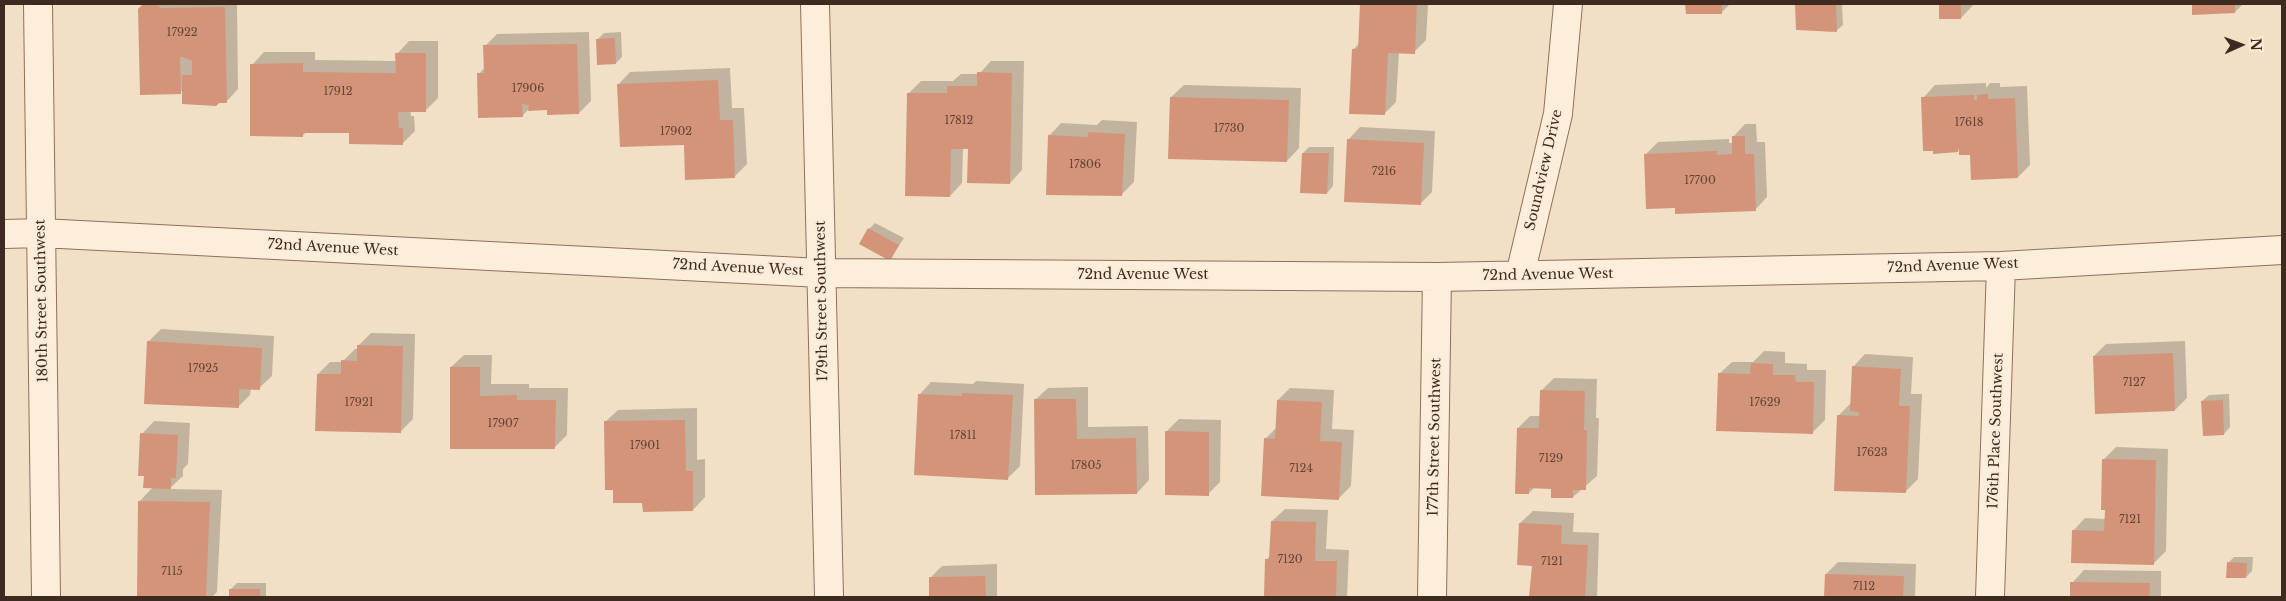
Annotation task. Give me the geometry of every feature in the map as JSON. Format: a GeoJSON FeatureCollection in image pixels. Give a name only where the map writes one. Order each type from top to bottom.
{"type":"FeatureCollection","features":[{"type":"Feature","properties":{"kind":"street","name":"180th Street Southwest"},"geometry":{"type":"LineString","coordinates":[[38,4],[46,597]]}},
{"type":"Feature","properties":{"kind":"street","name":"179th Street Southwest"},"geometry":{"type":"LineString","coordinates":[[815,4],[829,597]]}},
{"type":"Feature","properties":{"kind":"street","name":"Soundview Drive"},"geometry":{"type":"LineString","coordinates":[[1520,275],[1558,114],[1568,4]]}},
{"type":"Feature","properties":{"kind":"street","name":"72nd Avenue West"},"geometry":{"type":"LineString","coordinates":[[4,234],[41,234],[821,272],[1437,278],[2001,266],[2282,250]]}},
{"type":"Feature","properties":{"kind":"street","name":"176th Place Southwest"},"geometry":{"type":"LineString","coordinates":[[1990,597],[2001,266]]}},
{"type":"Feature","properties":{"kind":"street","name":"177th Street Southwest"},"geometry":{"type":"LineString","coordinates":[[1432,597],[1437,278]]}},
{"type":"Feature","properties":{"kind":"building"},"geometry":{"type":"Polygon","coordinates":[[[1360,4],[1417,4],[1415,54],[1388,53],[1385,115],[1349,114],[1352,49],[1358,49],[1360,4]]]}},
{"type":"Feature","properties":{"kind":"building"},"geometry":{"type":"Polygon","coordinates":[[[1685,4],[1722,4],[1722,14],[1686,14],[1685,4]]]}},
{"type":"Feature","properties":{"kind":"building"},"geometry":{"type":"Polygon","coordinates":[[[1795,4],[1836,4],[1837,32],[1796,30],[1795,4]]]}},
{"type":"Feature","properties":{"kind":"building"},"geometry":{"type":"Polygon","coordinates":[[[1939,4],[1961,4],[1961,19],[1939,19],[1939,4]]]}},
{"type":"Feature","properties":{"kind":"building"},"geometry":{"type":"Polygon","coordinates":[[[2192,4],[2235,4],[2235,13],[2192,15],[2192,4]]]}},
{"type":"Feature","properties":{"kind":"building"},"geometry":{"type":"Polygon","coordinates":[[[142,5],[158,5],[161,8],[225,7],[227,103],[219,103],[216,106],[182,104],[182,75],[192,75],[192,61],[183,57],[180,57],[181,94],[140,95],[138,9],[142,5]]]}},
{"type":"Feature","properties":{"kind":"building"},"geometry":{"type":"Polygon","coordinates":[[[615,38],[616,64],[597,65],[596,39],[615,38]]]}},
{"type":"Feature","properties":{"kind":"building"},"geometry":{"type":"Polygon","coordinates":[[[577,44],[579,114],[547,115],[547,110],[528,111],[529,105],[522,104],[523,117],[478,118],[477,73],[484,73],[483,45],[577,44]]]}},
{"type":"Feature","properties":{"kind":"building"},"geometry":{"type":"Polygon","coordinates":[[[395,53],[426,53],[426,112],[398,112],[399,128],[403,128],[403,145],[349,144],[349,133],[303,133],[303,137],[250,136],[250,64],[303,63],[303,72],[396,73],[395,53]]]}},
{"type":"Feature","properties":{"kind":"building"},"geometry":{"type":"Polygon","coordinates":[[[977,72],[1012,73],[1010,184],[967,183],[968,149],[951,149],[950,197],[905,196],[907,93],[947,93],[947,86],[977,86],[977,72]]]}},
{"type":"Feature","properties":{"kind":"building"},"geometry":{"type":"Polygon","coordinates":[[[718,80],[720,120],[733,120],[735,178],[685,180],[684,145],[620,147],[617,84],[718,80]]]}},
{"type":"Feature","properties":{"kind":"building"},"geometry":{"type":"Polygon","coordinates":[[[1988,94],[1988,99],[2015,98],[2018,178],[1971,180],[1970,155],[1959,155],[1959,147],[1958,152],[1933,154],[1933,151],[1923,151],[1921,97],[1974,95],[1974,100],[1977,100],[1977,95],[1988,94]]]}},
{"type":"Feature","properties":{"kind":"building"},"geometry":{"type":"Polygon","coordinates":[[[1170,97],[1289,100],[1287,162],[1168,159],[1170,97]]]}},
{"type":"Feature","properties":{"kind":"building"},"geometry":{"type":"Polygon","coordinates":[[[1088,132],[1125,134],[1122,196],[1046,195],[1048,135],[1088,137],[1088,132]]]}},
{"type":"Feature","properties":{"kind":"building"},"geometry":{"type":"Polygon","coordinates":[[[1732,136],[1745,136],[1745,154],[1754,154],[1756,211],[1675,214],[1675,208],[1646,209],[1644,154],[1717,151],[1717,155],[1732,154],[1732,136]]]}},
{"type":"Feature","properties":{"kind":"building"},"geometry":{"type":"Polygon","coordinates":[[[1347,139],[1424,143],[1421,205],[1344,202],[1347,139]]]}},
{"type":"Feature","properties":{"kind":"building"},"geometry":{"type":"Polygon","coordinates":[[[1302,153],[1329,153],[1327,194],[1300,193],[1302,153]]]}},
{"type":"Feature","properties":{"kind":"building"},"geometry":{"type":"Polygon","coordinates":[[[868,228],[899,245],[890,261],[859,244],[868,228]]]}},
{"type":"Feature","properties":{"kind":"building"},"geometry":{"type":"Polygon","coordinates":[[[147,341],[262,348],[260,390],[239,389],[239,408],[144,404],[147,341]]]}},
{"type":"Feature","properties":{"kind":"building"},"geometry":{"type":"Polygon","coordinates":[[[357,345],[403,346],[401,433],[315,431],[317,374],[341,374],[341,360],[357,361],[357,345]]]}},
{"type":"Feature","properties":{"kind":"building"},"geometry":{"type":"Polygon","coordinates":[[[2173,353],[2175,411],[2095,414],[2093,356],[2173,353]]]}},
{"type":"Feature","properties":{"kind":"building"},"geometry":{"type":"Polygon","coordinates":[[[1751,363],[1773,364],[1773,375],[1795,375],[1796,382],[1814,382],[1813,434],[1716,431],[1718,373],[1750,374],[1751,363]]]}},
{"type":"Feature","properties":{"kind":"building"},"geometry":{"type":"Polygon","coordinates":[[[1852,366],[1901,369],[1899,406],[1910,406],[1906,493],[1834,491],[1837,415],[1859,416],[1858,412],[1850,411],[1852,366]]]}},
{"type":"Feature","properties":{"kind":"building"},"geometry":{"type":"Polygon","coordinates":[[[450,367],[480,367],[480,396],[517,395],[517,400],[556,400],[555,449],[450,449],[450,367]]]}},
{"type":"Feature","properties":{"kind":"building"},"geometry":{"type":"Polygon","coordinates":[[[1540,390],[1585,391],[1584,430],[1587,430],[1586,490],[1573,490],[1573,498],[1551,498],[1551,489],[1529,488],[1529,494],[1515,494],[1517,428],[1539,428],[1540,390]]]}},
{"type":"Feature","properties":{"kind":"building"},"geometry":{"type":"Polygon","coordinates":[[[962,393],[1013,395],[1008,480],[914,475],[918,394],[962,396],[962,393]]]}},
{"type":"Feature","properties":{"kind":"building"},"geometry":{"type":"Polygon","coordinates":[[[1034,399],[1076,399],[1077,439],[1136,438],[1137,494],[1035,495],[1034,399]]]}},
{"type":"Feature","properties":{"kind":"building"},"geometry":{"type":"Polygon","coordinates":[[[1277,400],[1322,402],[1320,441],[1342,442],[1339,500],[1261,496],[1264,438],[1275,439],[1277,400]]]}},
{"type":"Feature","properties":{"kind":"building"},"geometry":{"type":"Polygon","coordinates":[[[2223,400],[2224,435],[2203,436],[2201,401],[2223,400]]]}},
{"type":"Feature","properties":{"kind":"building"},"geometry":{"type":"Polygon","coordinates":[[[685,420],[686,471],[693,471],[693,511],[643,512],[642,503],[613,503],[613,490],[605,490],[604,421],[685,420]]]}},
{"type":"Feature","properties":{"kind":"building"},"geometry":{"type":"Polygon","coordinates":[[[1165,431],[1209,432],[1209,496],[1165,495],[1165,431]]]}},
{"type":"Feature","properties":{"kind":"building"},"geometry":{"type":"Polygon","coordinates":[[[140,433],[178,435],[176,478],[171,478],[171,489],[143,488],[144,476],[138,476],[140,433]]]}},
{"type":"Feature","properties":{"kind":"building"},"geometry":{"type":"Polygon","coordinates":[[[2102,459],[2156,460],[2154,565],[2071,563],[2072,530],[2104,531],[2105,510],[2101,510],[2102,459]]]}},
{"type":"Feature","properties":{"kind":"building"},"geometry":{"type":"Polygon","coordinates":[[[138,501],[210,502],[206,597],[137,597],[138,501]]]}},
{"type":"Feature","properties":{"kind":"building"},"geometry":{"type":"Polygon","coordinates":[[[1271,521],[1316,522],[1315,561],[1337,561],[1336,597],[1264,597],[1265,559],[1269,559],[1271,521]]]}},
{"type":"Feature","properties":{"kind":"building"},"geometry":{"type":"Polygon","coordinates":[[[1519,523],[1562,525],[1561,544],[1588,545],[1585,597],[1529,597],[1532,566],[1517,565],[1519,523]]]}},
{"type":"Feature","properties":{"kind":"building"},"geometry":{"type":"Polygon","coordinates":[[[2227,562],[2247,563],[2246,578],[2226,578],[2227,562]]]}},
{"type":"Feature","properties":{"kind":"building"},"geometry":{"type":"Polygon","coordinates":[[[1825,574],[1904,576],[1903,597],[1824,597],[1825,574]]]}},
{"type":"Feature","properties":{"kind":"building"},"geometry":{"type":"Polygon","coordinates":[[[985,576],[986,597],[929,597],[929,577],[985,576]]]}},
{"type":"Feature","properties":{"kind":"building"},"geometry":{"type":"Polygon","coordinates":[[[2070,582],[2150,583],[2149,597],[2070,597],[2070,582]]]}},
{"type":"Feature","properties":{"kind":"building"},"geometry":{"type":"Polygon","coordinates":[[[229,589],[260,589],[260,597],[229,597],[229,589]]]}}]}
